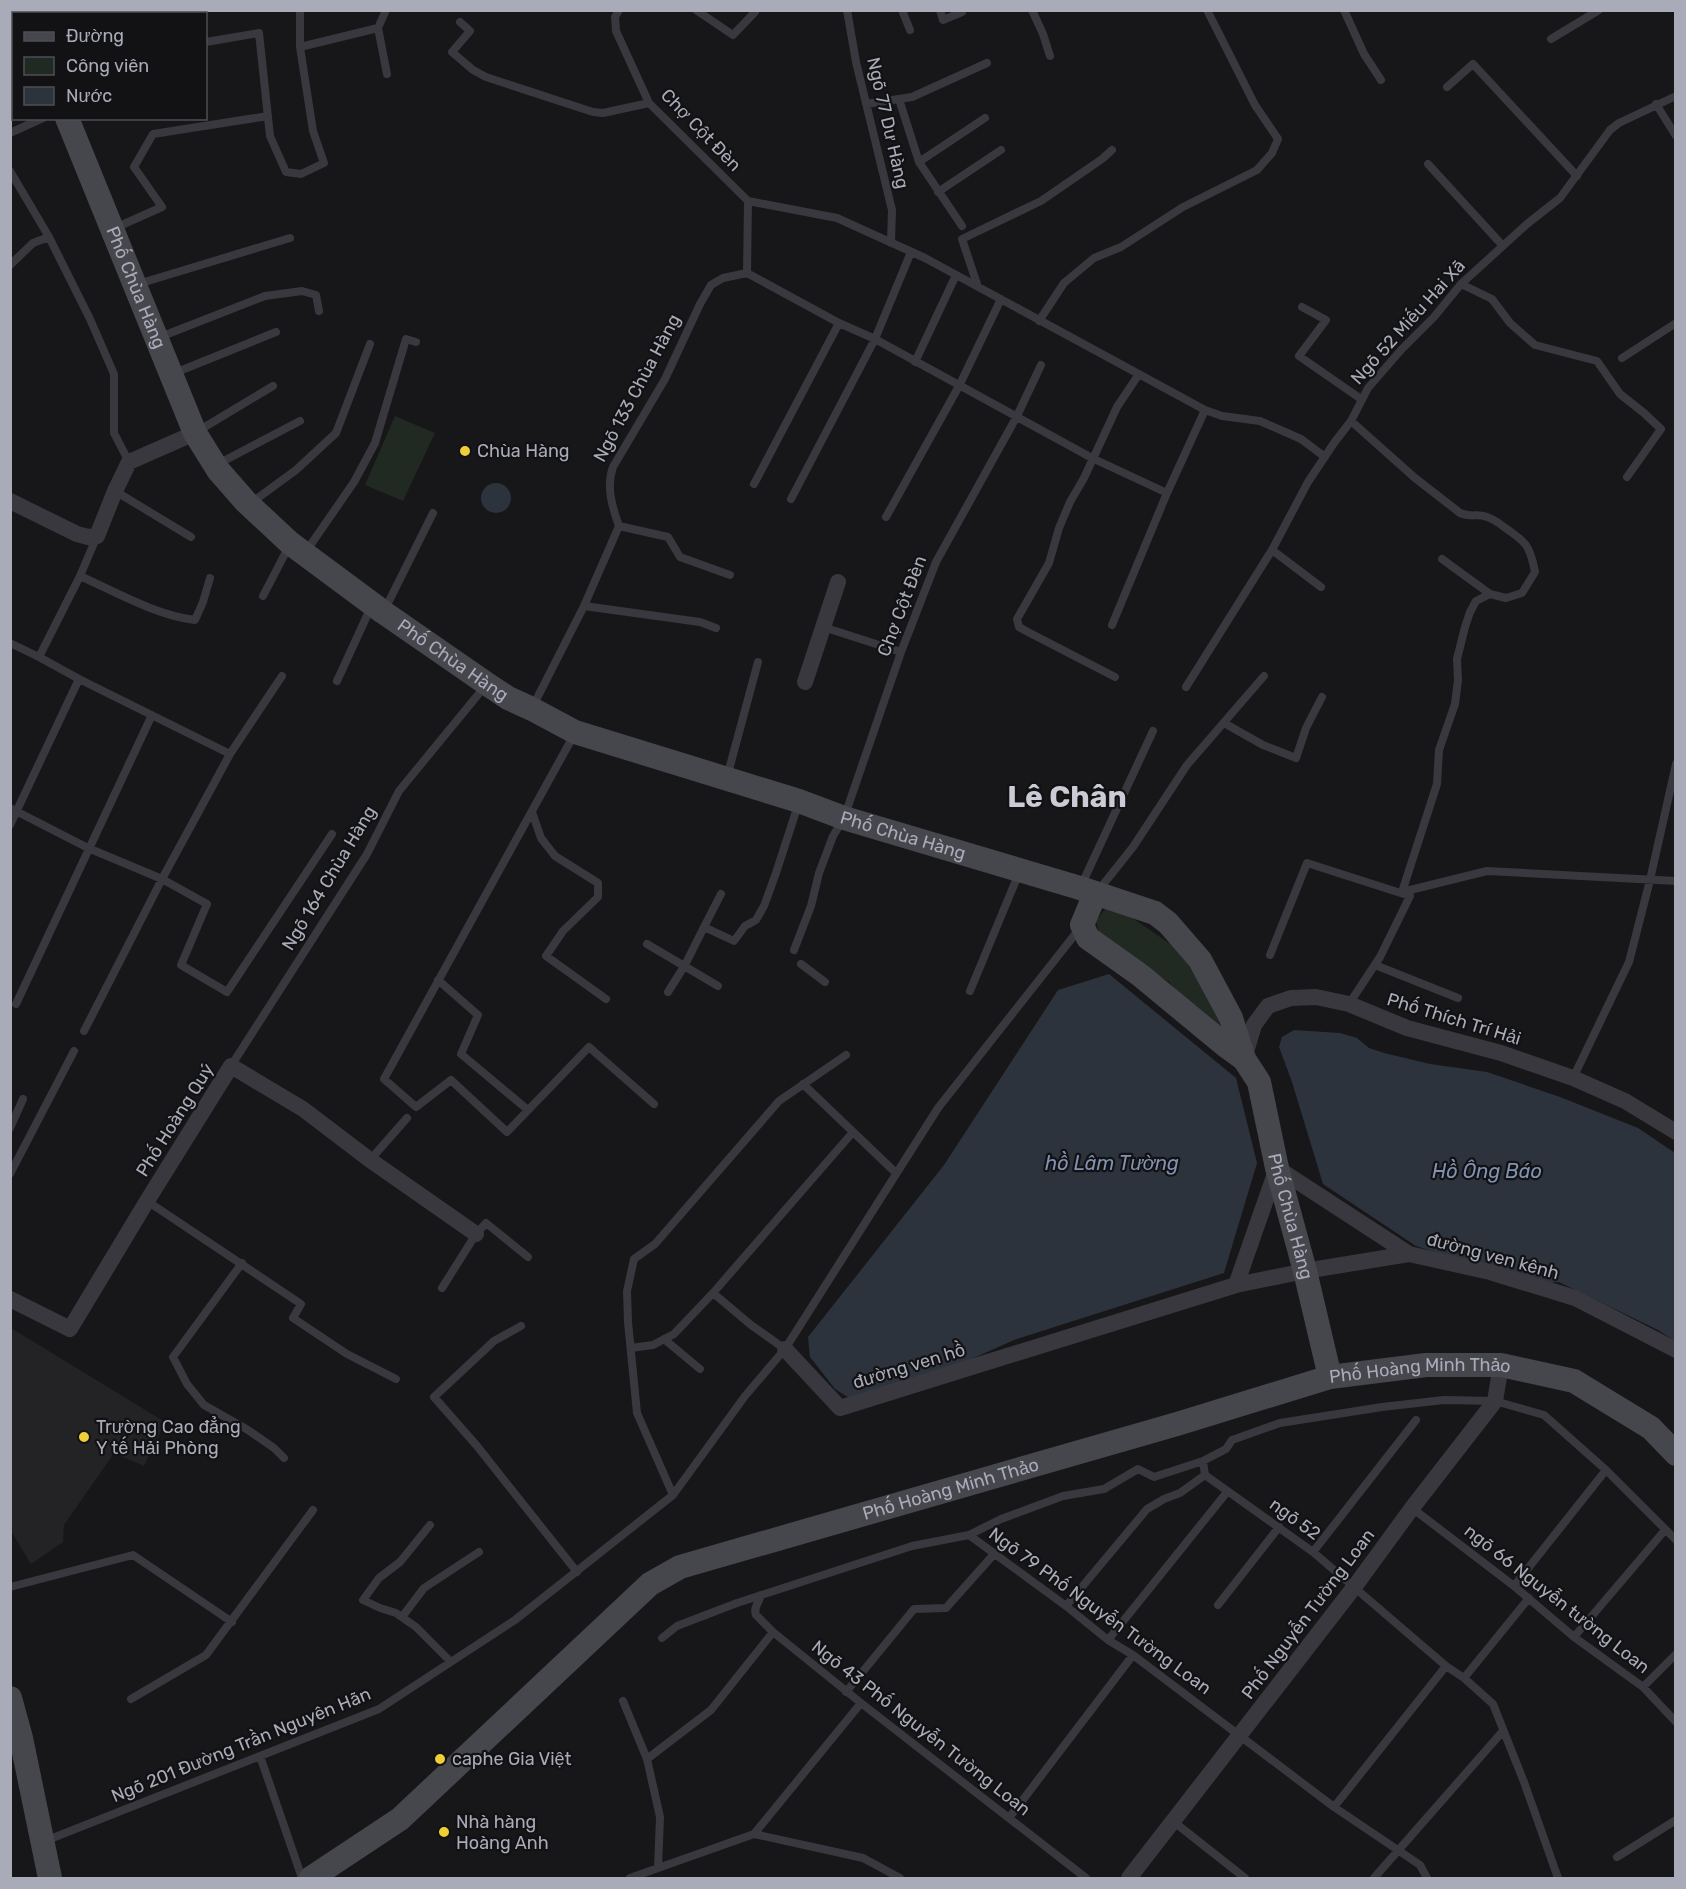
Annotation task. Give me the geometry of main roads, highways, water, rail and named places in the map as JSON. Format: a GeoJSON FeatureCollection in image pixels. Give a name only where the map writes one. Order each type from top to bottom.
{"type":"FeatureCollection","features":[{"type":"Feature","properties":{"kind":"water"},"geometry":{"type":"Polygon","coordinates":[[[496,483],[507,487],[511,498],[507,509],[496,513],[485,509],[481,498],[485,487],[496,483]]]}},
{"type":"Feature","properties":{"kind":"water","name":"hồ Lâm Tường"},"geometry":{"type":"Polygon","coordinates":[[[1109,974],[1236,1078],[1257,1163],[1224,1273],[1014,1340],[933,1376],[851,1399],[835,1389],[810,1357],[808,1337],[944,1165],[1058,990],[1109,974]]]}},
{"type":"Feature","properties":{"kind":"water","name":"Hồ Ông Báo"},"geometry":{"type":"Polygon","coordinates":[[[1294,1030],[1340,1033],[1357,1038],[1369,1048],[1384,1053],[1430,1064],[1487,1072],[1560,1097],[1638,1128],[1675,1153],[1675,1341],[1658,1330],[1559,1282],[1544,1283],[1416,1246],[1323,1184],[1279,1047],[1282,1037],[1294,1030]]]}},
{"type":"Feature","properties":{"kind":"place","name":"Chùa Hàng"},"geometry":{"type":"Point","coordinates":[465,451]}},
{"type":"Feature","properties":{"kind":"place","name":"Trường Cao đẳng Y tế Hải Phòng"},"geometry":{"type":"Point","coordinates":[84,1437]}},
{"type":"Feature","properties":{"kind":"place","name":"caphe Gia Việt"},"geometry":{"type":"Point","coordinates":[440,1759]}},
{"type":"Feature","properties":{"kind":"place","name":"Nhà hàng Hoàng Anh"},"geometry":{"type":"Point","coordinates":[444,1832]}},
{"type":"Feature","properties":{"kind":"district","name":"Lê Chân"},"geometry":{"type":"Point","coordinates":[1067,797]}}]}
